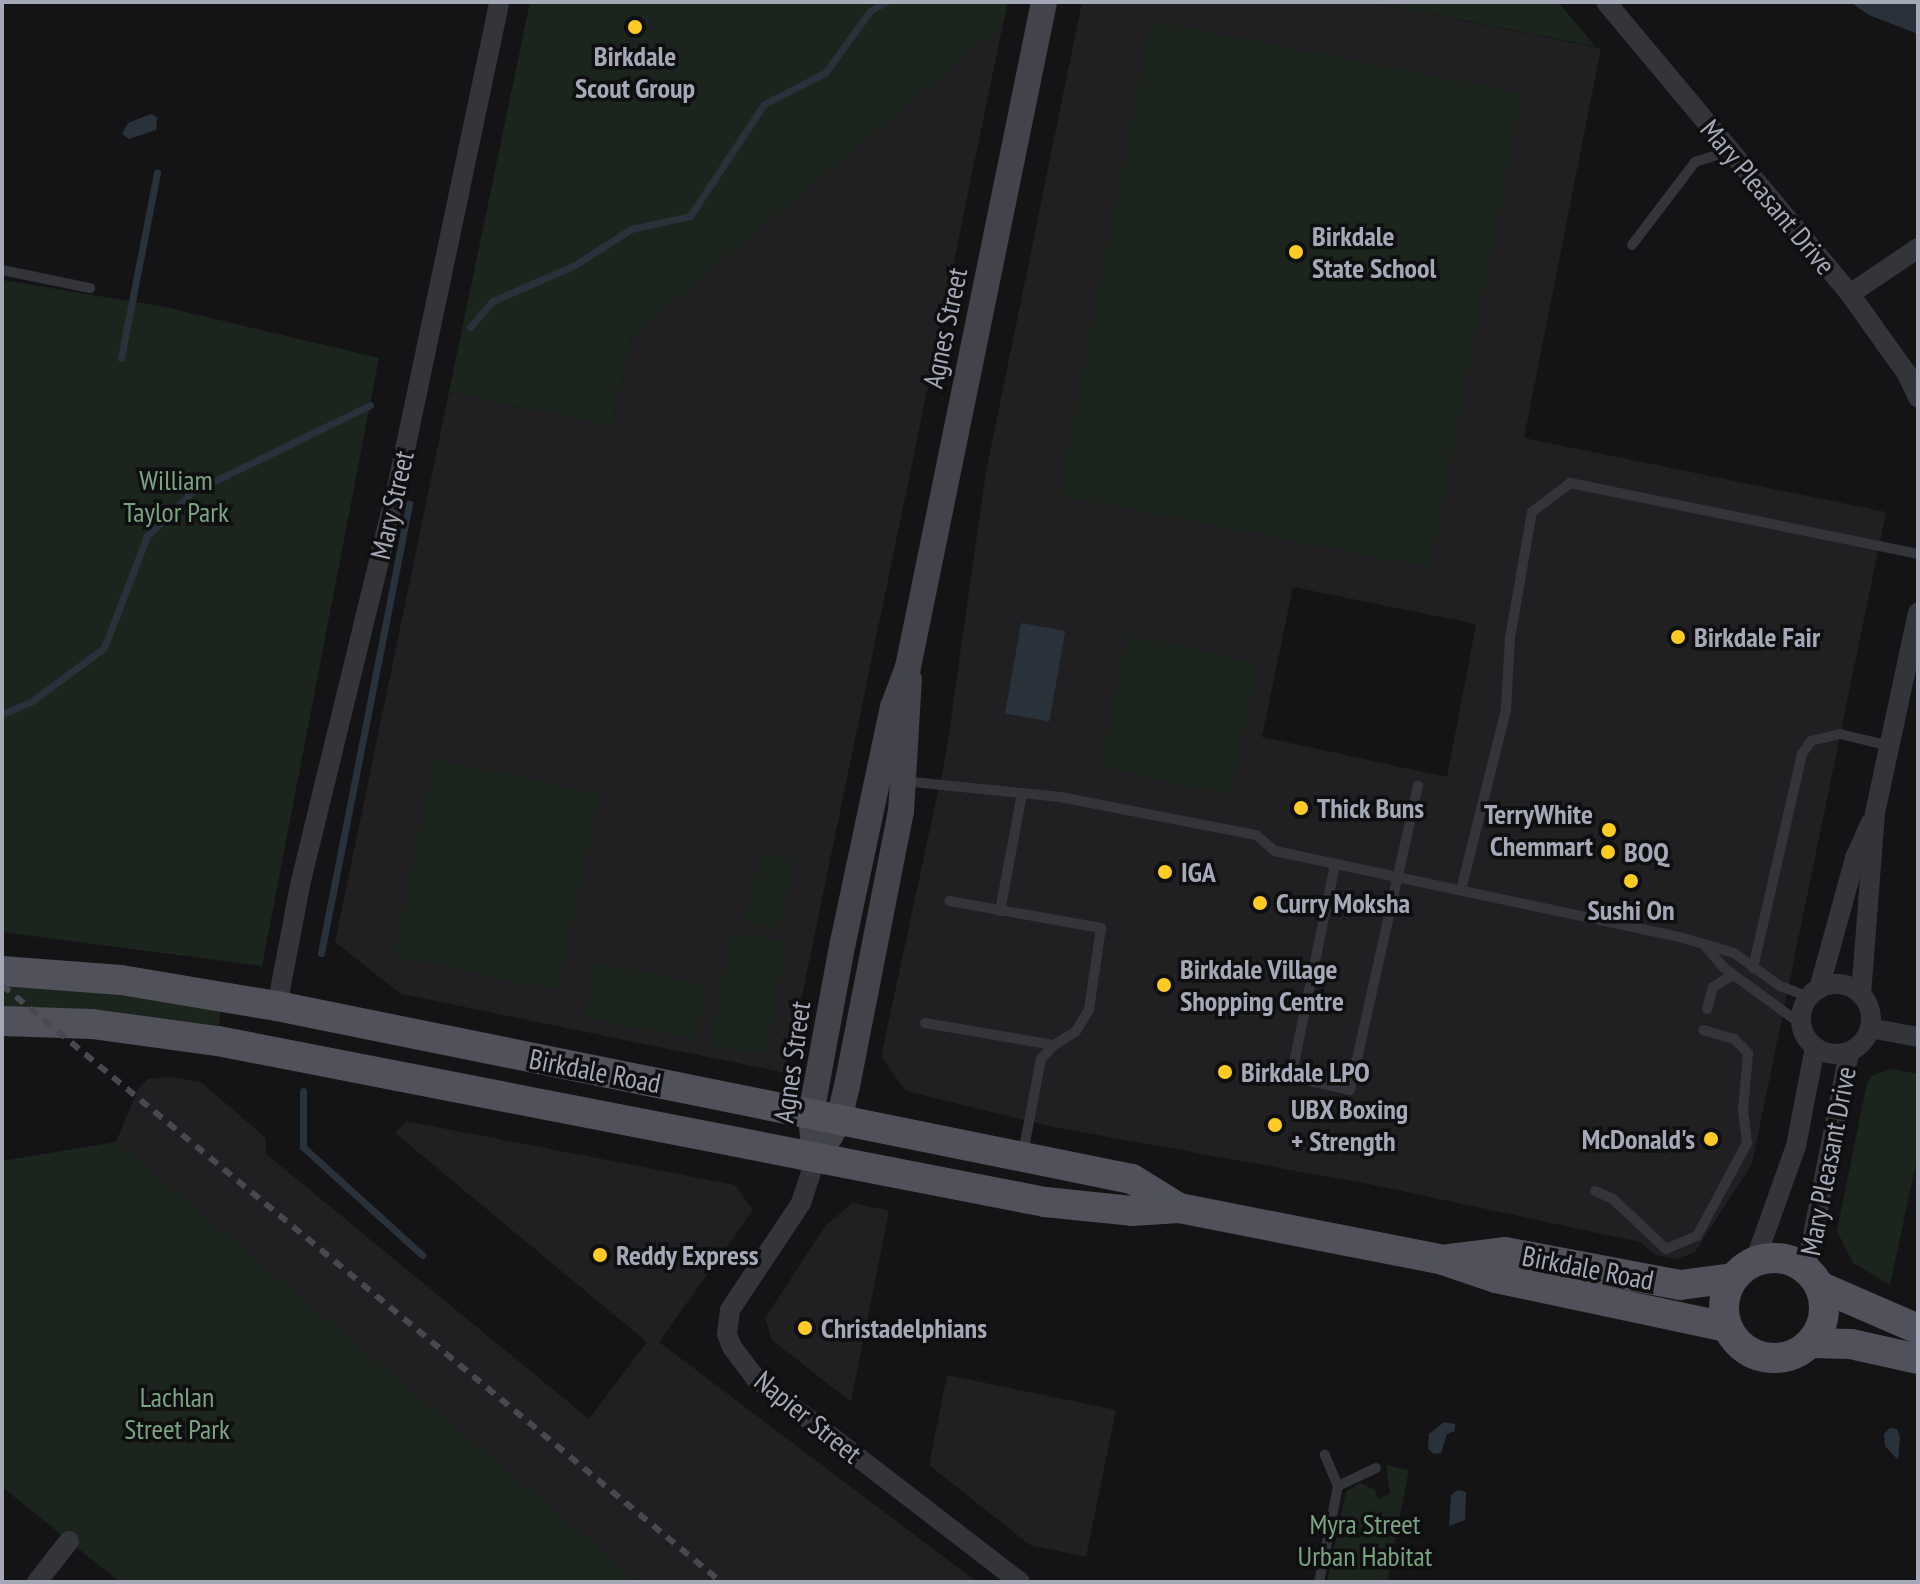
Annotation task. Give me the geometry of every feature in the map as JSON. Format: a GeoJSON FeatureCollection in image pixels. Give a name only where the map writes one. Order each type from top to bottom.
{"type":"FeatureCollection","features":[{"type":"Feature","properties":{"kind":"main road","name":"Birkdale Road"},"geometry":{"type":"LineString","coordinates":[[2,971],[121,980],[277,1006],[1023,1156],[1132,1179],[1179,1208]]}},
{"type":"Feature","properties":{"kind":"main road","name":"Birkdale Road"},"geometry":{"type":"LineString","coordinates":[[2,1021],[92,1024],[218,1041],[815,1160],[1045,1202],[1132,1211],[1179,1208],[1443,1260],[1496,1278],[1727,1327]]}},
{"type":"Feature","properties":{"kind":"main road","name":"Birkdale Road"},"geometry":{"type":"LineString","coordinates":[[1443,1260],[1505,1252],[1680,1285],[1744,1270]]}},
{"type":"Feature","properties":{"kind":"main road"},"geometry":{"type":"LineString","coordinates":[[1812,1278],[1824,1316],[1810,1343],[1797,1353],[1764,1358],[1735,1342],[1727,1327],[1725,1293],[1744,1270],[1781,1259],[1812,1278],[1918,1329]]}},
{"type":"Feature","properties":{"kind":"main road"},"geometry":{"type":"LineString","coordinates":[[1810,1343],[1865,1346],[1918,1359]]}},
{"type":"Feature","properties":{"kind":"street","name":"Mary Street"},"geometry":{"type":"LineString","coordinates":[[277,1006],[300,885],[399,478],[499,2]]}},
{"type":"Feature","properties":{"kind":"street","name":"Agnes Street"},"geometry":{"type":"LineString","coordinates":[[825,1117],[877,777],[908,667],[1044,2]]}},
{"type":"Feature","properties":{"kind":"street","name":"Mary Pleasant Drive"},"geometry":{"type":"LineString","coordinates":[[1606,2],[1850,294],[1907,374],[1918,398]]}},
{"type":"Feature","properties":{"kind":"street"},"geometry":{"type":"LineString","coordinates":[[1850,294],[1918,248]]}},
{"type":"Feature","properties":{"kind":"street"},"geometry":{"type":"LineString","coordinates":[[1870,1028],[1861,995],[1875,813],[1918,613]]}},
{"type":"Feature","properties":{"kind":"street","name":"Agnes Street"},"geometry":{"type":"LineString","coordinates":[[815,1160],[905,782],[908,667]]}},
{"type":"Feature","properties":{"kind":"street"},"geometry":{"type":"LineString","coordinates":[[1870,1028],[1849,1052],[1825,1053],[1815,1047],[1801,1024],[1814,993],[1855,858],[1875,813]]}},
{"type":"Feature","properties":{"kind":"street"},"geometry":{"type":"LineString","coordinates":[[1814,993],[1841,985],[1861,995]]}},
{"type":"Feature","properties":{"kind":"street"},"geometry":{"type":"LineString","coordinates":[[1870,1028],[1918,1037]]}},
{"type":"Feature","properties":{"kind":"street","name":"Mary Pleasant Drive"},"geometry":{"type":"LineString","coordinates":[[1744,1270],[1796,1146],[1815,1047]]}},
{"type":"Feature","properties":{"kind":"street","name":"Mary Pleasant Drive"},"geometry":{"type":"LineString","coordinates":[[1812,1278],[1849,1052]]}},
{"type":"Feature","properties":{"kind":"street","name":"Napier Street"},"geometry":{"type":"LineString","coordinates":[[815,1160],[801,1203],[737,1294],[727,1320],[732,1347],[755,1378],[1020,1582]]}},
{"type":"Feature","properties":{"kind":"street"},"geometry":{"type":"LineString","coordinates":[[37,1582],[69,1541]]}},
{"type":"Feature","properties":{"kind":"lane"},"geometry":{"type":"LineString","coordinates":[[1632,245],[1695,162],[1729,151]]}},
{"type":"Feature","properties":{"kind":"lane"},"geometry":{"type":"LineString","coordinates":[[2,270],[90,288]]}},
{"type":"Feature","properties":{"kind":"lane"},"geometry":{"type":"LineString","coordinates":[[1461,890],[1506,709],[1510,638],[1532,512],[1570,483],[1918,554]]}},
{"type":"Feature","properties":{"kind":"lane"},"geometry":{"type":"LineString","coordinates":[[1753,968],[1802,754],[1811,741],[1840,734],[1890,746]]}},
{"type":"Feature","properties":{"kind":"lane"},"geometry":{"type":"LineString","coordinates":[[877,777],[1022,794],[1256,835],[1275,851],[1395,880],[1461,890],[1646,928],[1734,953],[1780,986],[1814,993]]}},
{"type":"Feature","properties":{"kind":"lane"},"geometry":{"type":"LineString","coordinates":[[1335,865],[1291,1077],[1350,1090],[1418,786]]}},
{"type":"Feature","properties":{"kind":"lane"},"geometry":{"type":"LineString","coordinates":[[1000,911],[1022,794]]}},
{"type":"Feature","properties":{"kind":"lane"},"geometry":{"type":"LineString","coordinates":[[949,901],[1101,928],[1089,1009],[1076,1031],[1054,1045],[1041,1059],[1023,1156]]}},
{"type":"Feature","properties":{"kind":"lane"},"geometry":{"type":"LineString","coordinates":[[1705,946],[1733,975],[1801,1024]]}},
{"type":"Feature","properties":{"kind":"lane"},"geometry":{"type":"LineString","coordinates":[[1707,1009],[1713,987],[1733,975]]}},
{"type":"Feature","properties":{"kind":"lane"},"geometry":{"type":"LineString","coordinates":[[925,1023],[1054,1045]]}},
{"type":"Feature","properties":{"kind":"lane"},"geometry":{"type":"LineString","coordinates":[[1595,1191],[1613,1199],[1666,1249],[1697,1236],[1747,1143],[1743,1111],[1748,1053],[1734,1039],[1703,1030]]}},
{"type":"Feature","properties":{"kind":"lane"},"geometry":{"type":"LineString","coordinates":[[1319,1582],[1338,1486],[1325,1455]]}},
{"type":"Feature","properties":{"kind":"lane"},"geometry":{"type":"LineString","coordinates":[[1338,1486],[1376,1468]]}},
{"type":"Feature","properties":{"kind":"shaded area"},"geometry":{"type":"Polygon","coordinates":[[[1082,2],[1372,2],[1601,48],[1524,438],[1886,512],[1752,1164],[1695,1252],[1677,1259],[1655,1255],[1640,1242],[1369,1184],[1053,1127],[906,1091],[881,1057],[946,754],[986,472],[1082,2]],[[1293,587],[1262,737],[1447,777],[1476,624],[1293,587]]]}},
{"type":"Feature","properties":{"kind":"shaded area"},"geometry":{"type":"Polygon","coordinates":[[[1850,2],[1918,2],[1918,34],[1869,15],[1850,2]]]}},
{"type":"Feature","properties":{"kind":"shaded area"},"geometry":{"type":"Polygon","coordinates":[[[1003,24],[786,1073],[401,994],[335,942],[449,392],[612,426],[631,337],[1003,24]]]}},
{"type":"Feature","properties":{"kind":"shaded area"},"geometry":{"type":"Polygon","coordinates":[[[151,114],[157,117],[156,130],[129,139],[122,134],[128,123],[151,114]]]}},
{"type":"Feature","properties":{"kind":"shaded area"},"geometry":{"type":"Polygon","coordinates":[[[1021,623],[1065,631],[1049,721],[1005,714],[1021,623]]]}},
{"type":"Feature","properties":{"kind":"shaded area"},"geometry":{"type":"Polygon","coordinates":[[[171,1077],[201,1082],[266,1138],[266,1154],[589,1419],[647,1342],[395,1133],[406,1121],[735,1185],[753,1210],[659,1342],[977,1582],[639,1582],[116,1142],[138,1089],[148,1079],[171,1077]]]}},
{"type":"Feature","properties":{"kind":"shaded area"},"geometry":{"type":"Polygon","coordinates":[[[853,1203],[889,1211],[851,1402],[772,1340],[765,1318],[826,1225],[853,1203]]]}},
{"type":"Feature","properties":{"kind":"shaded area"},"geometry":{"type":"Polygon","coordinates":[[[947,1375],[1116,1410],[1086,1557],[1030,1545],[929,1465],[947,1375]]]}},
{"type":"Feature","properties":{"kind":"shaded area"},"geometry":{"type":"Polygon","coordinates":[[[1444,1422],[1455,1424],[1455,1431],[1447,1434],[1441,1453],[1434,1454],[1428,1449],[1429,1434],[1444,1422]]]}},
{"type":"Feature","properties":{"kind":"shaded area"},"geometry":{"type":"Polygon","coordinates":[[[1890,1428],[1897,1429],[1900,1437],[1898,1460],[1885,1446],[1884,1434],[1890,1428]]]}},
{"type":"Feature","properties":{"kind":"shaded area"},"geometry":{"type":"Polygon","coordinates":[[[1458,1490],[1466,1492],[1465,1520],[1449,1526],[1451,1495],[1458,1490]]]}},
{"type":"Feature","properties":{"kind":"green space"},"geometry":{"type":"Polygon","coordinates":[[[530,2],[1008,2],[1003,24],[631,337],[612,426],[449,392],[530,2]]]}},
{"type":"Feature","properties":{"kind":"green space"},"geometry":{"type":"Polygon","coordinates":[[[1372,2],[1558,2],[1595,46],[1372,2]]]}},
{"type":"Feature","properties":{"kind":"green space"},"geometry":{"type":"Polygon","coordinates":[[[1151,21],[1522,93],[1430,567],[1059,495],[1151,21]]]}},
{"type":"Feature","properties":{"kind":"green space","name":"William Taylor Park"},"geometry":{"type":"Polygon","coordinates":[[[2,280],[165,307],[379,358],[262,966],[2,932],[2,280]]]}},
{"type":"Feature","properties":{"kind":"green space"},"geometry":{"type":"Polygon","coordinates":[[[1128,635],[1258,663],[1230,795],[1100,767],[1128,635]]]}},
{"type":"Feature","properties":{"kind":"green space"},"geometry":{"type":"Polygon","coordinates":[[[435,759],[599,794],[558,991],[393,956],[435,759]]]}},
{"type":"Feature","properties":{"kind":"green space"},"geometry":{"type":"Polygon","coordinates":[[[760,854],[794,862],[778,930],[744,922],[760,854]]]}},
{"type":"Feature","properties":{"kind":"green space"},"geometry":{"type":"Polygon","coordinates":[[[732,932],[787,943],[765,1055],[710,1044],[732,932]]]}},
{"type":"Feature","properties":{"kind":"green space"},"geometry":{"type":"Polygon","coordinates":[[[596,963],[707,985],[696,1040],[585,1018],[596,963]]]}},
{"type":"Feature","properties":{"kind":"green space"},"geometry":{"type":"Polygon","coordinates":[[[2,985],[106,993],[220,1011],[219,1026],[101,1011],[2,1009],[2,985]]]}},
{"type":"Feature","properties":{"kind":"green space"},"geometry":{"type":"Polygon","coordinates":[[[1892,1069],[1918,1074],[1918,1154],[1890,1285],[1853,1263],[1837,1231],[1866,1087],[1871,1076],[1892,1069]]]}},
{"type":"Feature","properties":{"kind":"green space","name":"Lachlan Street Park"},"geometry":{"type":"Polygon","coordinates":[[[116,1142],[639,1582],[120,1582],[2,1487],[2,1161],[116,1142]]]}},
{"type":"Feature","properties":{"kind":"green space","name":"Myra Street Urban Habitat"},"geometry":{"type":"Polygon","coordinates":[[[1386,1465],[1409,1470],[1387,1582],[1327,1582],[1346,1492],[1360,1483],[1375,1490],[1378,1499],[1390,1494],[1386,1465]]]}},
{"type":"Feature","properties":{"kind":"waterway"},"geometry":{"type":"LineString","coordinates":[[470,327],[493,301],[575,265],[631,229],[690,216],[764,104],[825,73],[870,11],[885,2]]}},
{"type":"Feature","properties":{"kind":"waterway"},"geometry":{"type":"LineString","coordinates":[[121,358],[157,172]]}},
{"type":"Feature","properties":{"kind":"waterway"},"geometry":{"type":"LineString","coordinates":[[2,714],[32,701],[104,648],[147,536],[192,492],[370,405]]}},
{"type":"Feature","properties":{"kind":"waterway"},"geometry":{"type":"LineString","coordinates":[[321,953],[409,504]]}},
{"type":"Feature","properties":{"kind":"waterway"},"geometry":{"type":"LineString","coordinates":[[303,1091],[303,1147],[422,1255]]}},
{"type":"Feature","properties":{"kind":"railway"},"geometry":{"type":"LineString","coordinates":[[2,985],[721,1582]]}},
{"type":"Feature","properties":{"kind":"place","name":"Birkdale Scout Group"},"geometry":{"type":"Point","coordinates":[635,27]}},
{"type":"Feature","properties":{"kind":"place","name":"Birkdale State School"},"geometry":{"type":"Point","coordinates":[1296,252]}},
{"type":"Feature","properties":{"kind":"place","name":"Birkdale Fair"},"geometry":{"type":"Point","coordinates":[1678,637]}},
{"type":"Feature","properties":{"kind":"place","name":"Thick Buns"},"geometry":{"type":"Point","coordinates":[1301,808]}},
{"type":"Feature","properties":{"kind":"place","name":"TerryWhite Chemmart"},"geometry":{"type":"Point","coordinates":[1609,830]}},
{"type":"Feature","properties":{"kind":"place","name":"BOQ"},"geometry":{"type":"Point","coordinates":[1608,852]}},
{"type":"Feature","properties":{"kind":"place","name":"IGA"},"geometry":{"type":"Point","coordinates":[1165,872]}},
{"type":"Feature","properties":{"kind":"place","name":"Sushi On"},"geometry":{"type":"Point","coordinates":[1631,881]}},
{"type":"Feature","properties":{"kind":"place","name":"Curry Moksha"},"geometry":{"type":"Point","coordinates":[1260,903]}},
{"type":"Feature","properties":{"kind":"place","name":"Birkdale Village Shopping Centre"},"geometry":{"type":"Point","coordinates":[1164,985]}},
{"type":"Feature","properties":{"kind":"place","name":"Birkdale LPO"},"geometry":{"type":"Point","coordinates":[1225,1072]}},
{"type":"Feature","properties":{"kind":"place","name":"UBX Boxing + Strength"},"geometry":{"type":"Point","coordinates":[1275,1125]}},
{"type":"Feature","properties":{"kind":"place","name":"McDonald's"},"geometry":{"type":"Point","coordinates":[1711,1139]}},
{"type":"Feature","properties":{"kind":"place","name":"Reddy Express"},"geometry":{"type":"Point","coordinates":[600,1255]}},
{"type":"Feature","properties":{"kind":"place","name":"Christadelphians"},"geometry":{"type":"Point","coordinates":[805,1328]}}]}
